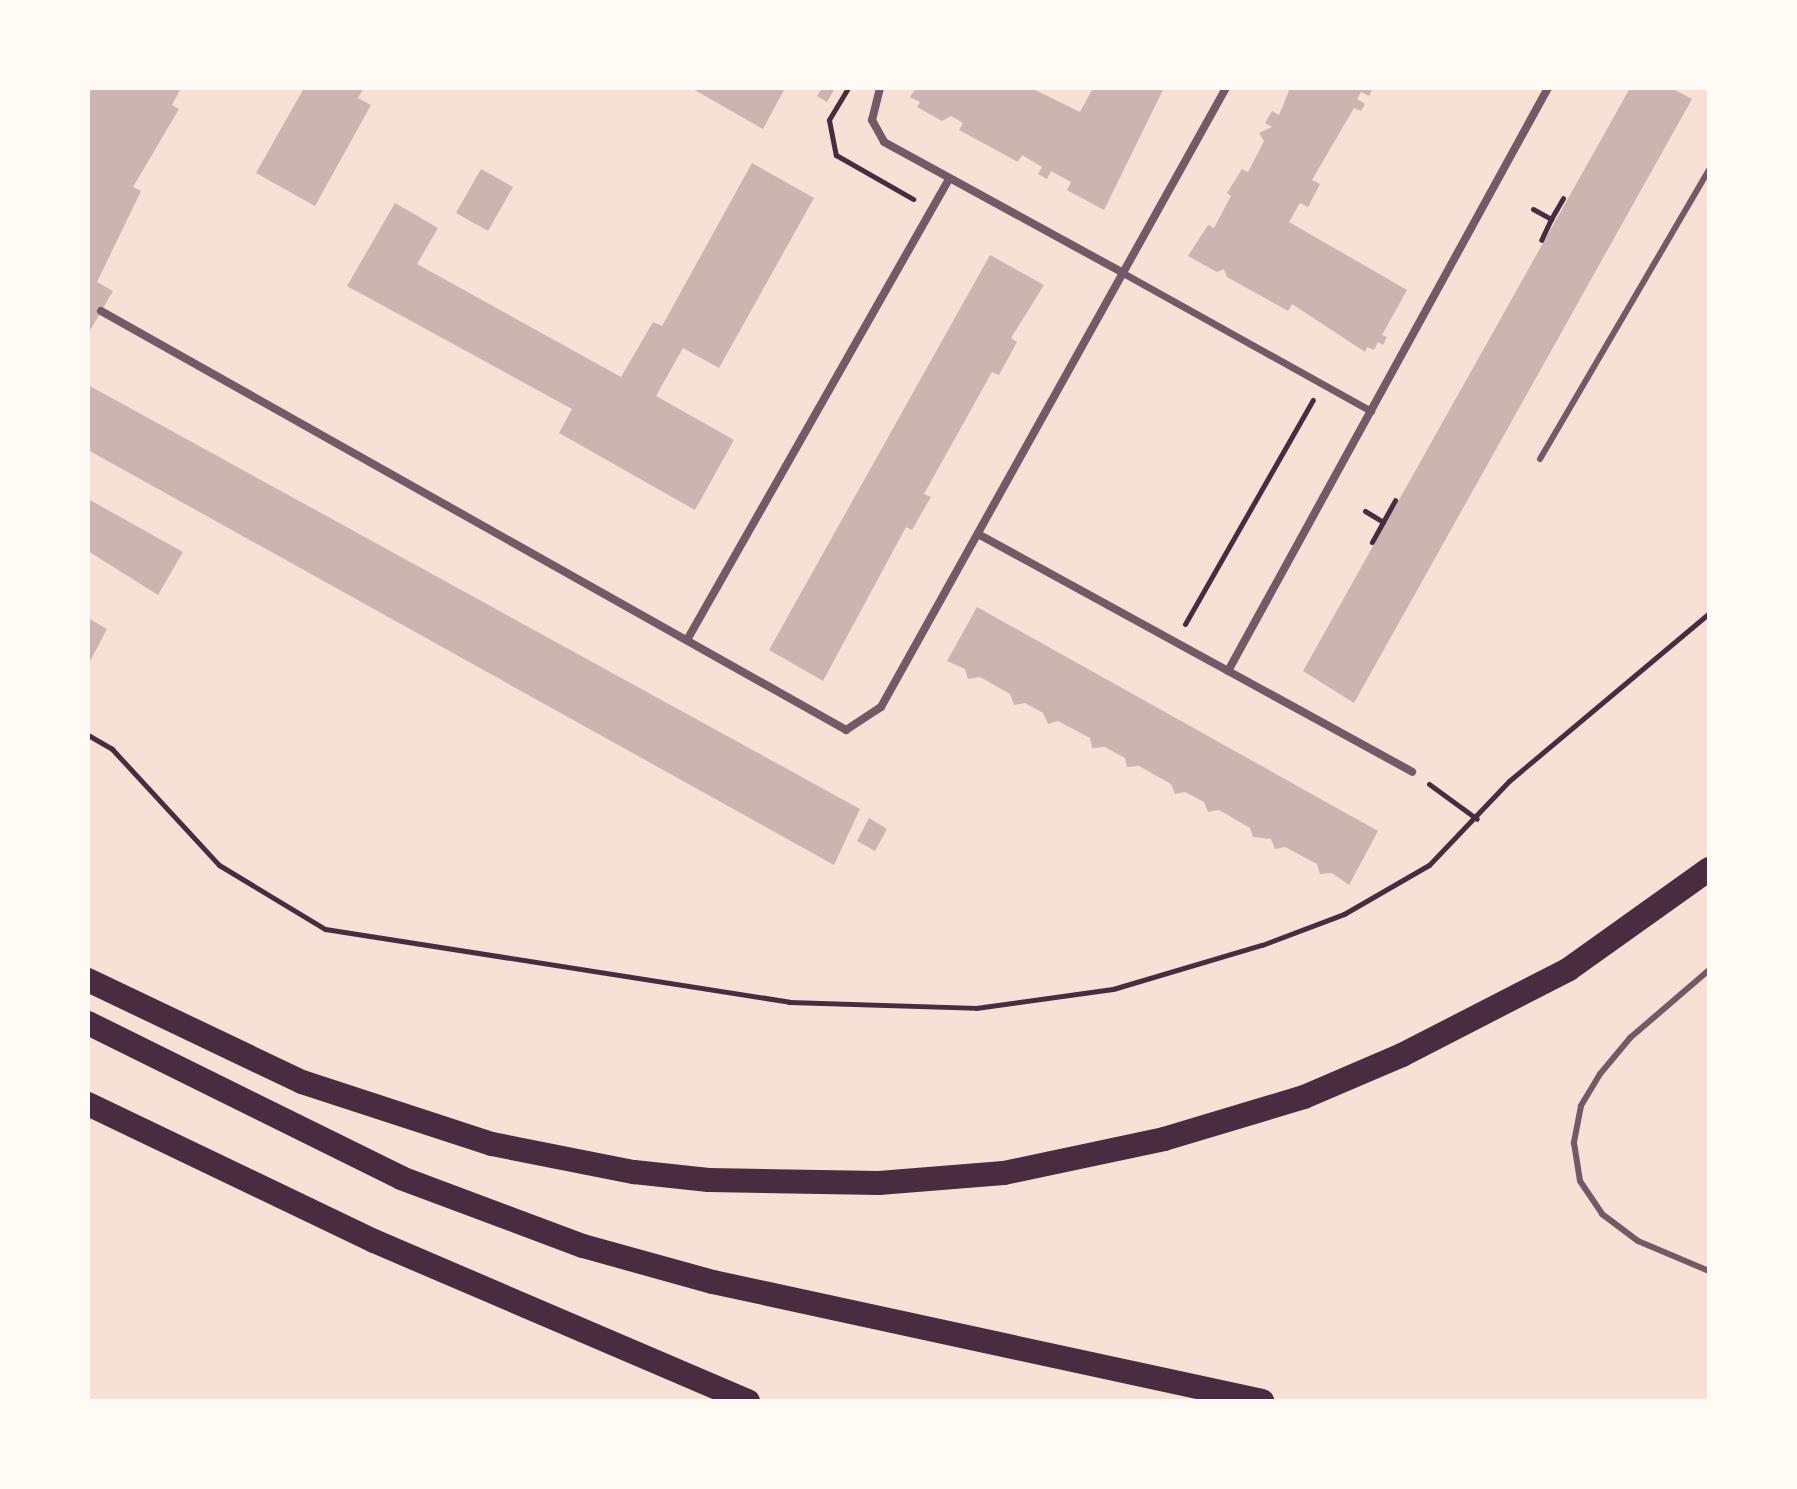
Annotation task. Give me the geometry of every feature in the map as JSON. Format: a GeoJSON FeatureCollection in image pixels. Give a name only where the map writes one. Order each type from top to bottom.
{"type":"FeatureCollection","features":[{"type":"Feature","properties":{"kind":"highway"},"geometry":{"type":"LineString","coordinates":[[88,980],[302,1082],[492,1144],[634,1172],[709,1180],[879,1183],[1004,1173],[1164,1139],[1304,1097],[1402,1055],[1569,969],[1709,869]]}},
{"type":"Feature","properties":{"kind":"highway"},"geometry":{"type":"LineString","coordinates":[[88,1023],[401,1178],[583,1246],[777,1296],[1262,1401]]}},
{"type":"Feature","properties":{"kind":"highway"},"geometry":{"type":"LineString","coordinates":[[88,1104],[374,1241],[748,1401]]}},
{"type":"Feature","properties":{"kind":"street"},"geometry":{"type":"LineString","coordinates":[[880,88],[872,108],[876,133],[949,179],[1371,411]]}},
{"type":"Feature","properties":{"kind":"street"},"geometry":{"type":"LineString","coordinates":[[101,311],[846,730],[881,707],[1226,88]]}},
{"type":"Feature","properties":{"kind":"street"},"geometry":{"type":"LineString","coordinates":[[1228,671],[1548,88]]}},
{"type":"Feature","properties":{"kind":"street"},"geometry":{"type":"LineString","coordinates":[[687,640],[949,179]]}},
{"type":"Feature","properties":{"kind":"street"},"geometry":{"type":"LineString","coordinates":[[978,534],[1412,772]]}},
{"type":"Feature","properties":{"kind":"lane"},"geometry":{"type":"LineString","coordinates":[[1540,459],[1709,170]]}},
{"type":"Feature","properties":{"kind":"lane"},"geometry":{"type":"LineString","coordinates":[[1709,970],[1630,1038],[1600,1074],[1581,1106],[1574,1143],[1580,1181],[1602,1214],[1638,1241],[1709,1271]]}},
{"type":"Feature","properties":{"kind":"path"},"geometry":{"type":"LineString","coordinates":[[1541,240],[1563,198]]}},
{"type":"Feature","properties":{"kind":"path"},"geometry":{"type":"LineString","coordinates":[[1533,209],[1551,219]]}},
{"type":"Feature","properties":{"kind":"path"},"geometry":{"type":"LineString","coordinates":[[1175,642],[1323,384]]}},
{"type":"Feature","properties":{"kind":"path"},"geometry":{"type":"LineString","coordinates":[[1372,542],[1395,500]]}},
{"type":"Feature","properties":{"kind":"path"},"geometry":{"type":"LineString","coordinates":[[1365,511],[1383,522]]}},
{"type":"Feature","properties":{"kind":"path"},"geometry":{"type":"LineString","coordinates":[[88,735],[112,749],[219,865],[325,929],[789,1002],[976,1008],[1113,989],[1262,945],[1344,914],[1429,865],[1477,819],[1509,781],[1709,613]]}},
{"type":"Feature","properties":{"kind":"path"},"geometry":{"type":"LineString","coordinates":[[1412,772],[1477,819]]}},
{"type":"Feature","properties":{"kind":"building"},"geometry":{"type":"Polygon","coordinates":[[[88,88],[181,88],[172,105],[179,109],[133,187],[141,191],[97,282],[113,291],[88,334],[88,88]]]}},
{"type":"Feature","properties":{"kind":"building"},"geometry":{"type":"Polygon","coordinates":[[[304,88],[364,88],[358,98],[371,105],[315,206],[256,173],[304,88]]]}},
{"type":"Feature","properties":{"kind":"building"},"geometry":{"type":"Polygon","coordinates":[[[691,88],[785,88],[763,129],[691,88]]]}},
{"type":"Feature","properties":{"kind":"building"},"geometry":{"type":"Polygon","coordinates":[[[822,88],[835,88],[827,102],[817,96],[822,88]]]}},
{"type":"Feature","properties":{"kind":"building"},"geometry":{"type":"Polygon","coordinates":[[[916,88],[1031,88],[1080,112],[1093,88],[1164,88],[1104,210],[1067,190],[1071,182],[1051,171],[1047,179],[1038,174],[1042,167],[1022,155],[1018,162],[959,130],[963,123],[951,116],[942,121],[917,107],[920,102],[910,97],[916,88]]]}},
{"type":"Feature","properties":{"kind":"building"},"geometry":{"type":"Polygon","coordinates":[[[1290,88],[1373,88],[1369,96],[1361,92],[1357,99],[1365,104],[1361,111],[1354,108],[1312,180],[1320,184],[1308,207],[1300,203],[1289,222],[1407,290],[1382,335],[1387,337],[1383,345],[1378,342],[1374,350],[1367,347],[1365,352],[1292,304],[1288,311],[1227,277],[1224,269],[1217,272],[1188,256],[1208,225],[1214,228],[1231,196],[1227,193],[1242,169],[1248,172],[1264,141],[1259,133],[1272,127],[1265,123],[1272,111],[1279,115],[1290,88]]]}},
{"type":"Feature","properties":{"kind":"building"},"geometry":{"type":"Polygon","coordinates":[[[1630,88],[1671,88],[1692,99],[1354,703],[1303,671],[1630,88]]]}},
{"type":"Feature","properties":{"kind":"building"},"geometry":{"type":"Polygon","coordinates":[[[752,163],[814,198],[719,368],[683,348],[656,396],[734,440],[695,510],[559,433],[572,409],[347,286],[395,203],[438,228],[417,264],[621,377],[653,322],[662,326],[752,163]]]}},
{"type":"Feature","properties":{"kind":"building"},"geometry":{"type":"Polygon","coordinates":[[[481,169],[513,187],[488,231],[456,213],[481,169]]]}},
{"type":"Feature","properties":{"kind":"building"},"geometry":{"type":"Polygon","coordinates":[[[990,255],[1044,285],[1011,338],[1017,342],[999,375],[992,372],[924,494],[931,497],[912,530],[906,527],[823,681],[769,650],[990,255]]]}},
{"type":"Feature","properties":{"kind":"building"},"geometry":{"type":"Polygon","coordinates":[[[88,385],[860,809],[834,865],[88,450],[88,385]]]}},
{"type":"Feature","properties":{"kind":"building"},"geometry":{"type":"Polygon","coordinates":[[[88,499],[183,552],[158,595],[88,551],[88,499]]]}},
{"type":"Feature","properties":{"kind":"building"},"geometry":{"type":"Polygon","coordinates":[[[977,607],[1378,831],[1349,885],[1332,873],[1320,874],[1317,864],[1285,847],[1275,849],[1271,839],[1253,837],[1250,828],[1219,810],[1208,812],[1204,802],[1185,792],[1175,794],[1171,784],[1139,766],[1127,767],[1125,758],[1105,747],[1092,748],[1090,738],[1058,721],[1048,724],[1043,713],[1025,703],[1014,705],[1010,694],[980,677],[968,679],[965,669],[947,661],[977,607]]]}},
{"type":"Feature","properties":{"kind":"building"},"geometry":{"type":"Polygon","coordinates":[[[88,618],[107,629],[88,665],[88,618]]]}},
{"type":"Feature","properties":{"kind":"building"},"geometry":{"type":"Polygon","coordinates":[[[869,818],[887,829],[875,851],[857,841],[869,818]]]}}]}
